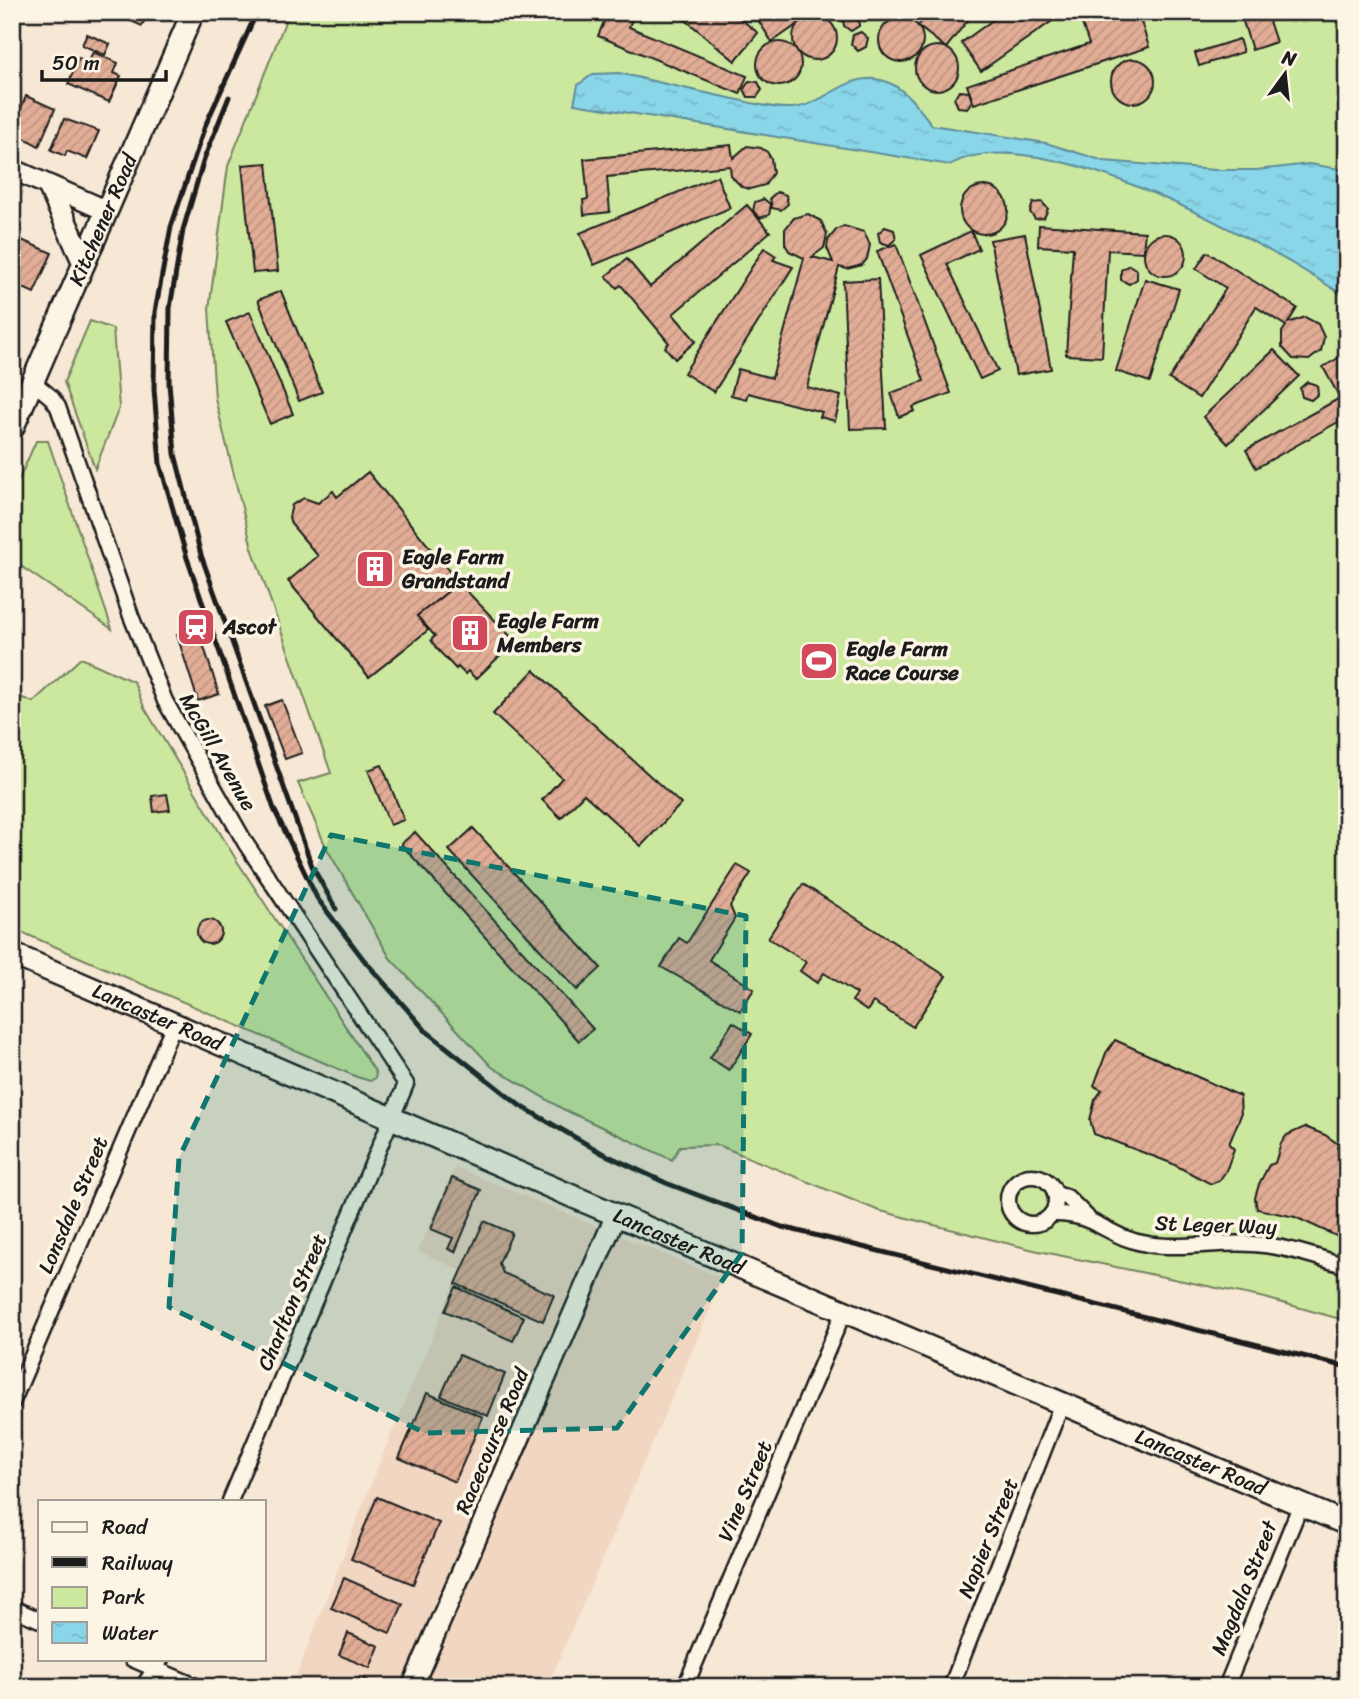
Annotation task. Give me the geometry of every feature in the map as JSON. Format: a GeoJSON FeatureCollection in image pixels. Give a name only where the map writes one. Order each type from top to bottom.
{"type":"FeatureCollection","features":[{"type":"Feature","properties":{"kind":"main road","name":"Kitchener Road"},"geometry":{"type":"LineString","coordinates":[[12,429],[193,12]]}},
{"type":"Feature","properties":{"kind":"main road"},"geometry":{"type":"LineString","coordinates":[[50,188],[84,263]]}},
{"type":"Feature","properties":{"kind":"main road","name":"Lancaster Road"},"geometry":{"type":"LineString","coordinates":[[12,954],[616,1215],[1347,1524]]}},
{"type":"Feature","properties":{"kind":"street"},"geometry":{"type":"LineString","coordinates":[[12,169],[107,211]]}},
{"type":"Feature","properties":{"kind":"street","name":"McGill Avenue"},"geometry":{"type":"LineString","coordinates":[[33,382],[51,397],[58,407],[131,616],[165,701],[246,844],[406,1084],[393,1119]]}},
{"type":"Feature","properties":{"kind":"street","name":"Lonsdale Street"},"geometry":{"type":"LineString","coordinates":[[12,1403],[174,1024]]}},
{"type":"Feature","properties":{"kind":"street","name":"Charlton Street"},"geometry":{"type":"LineString","coordinates":[[230,1500],[393,1119]]}},
{"type":"Feature","properties":{"kind":"street"},"geometry":{"type":"LineString","coordinates":[[1032,1175],[1047,1181],[1055,1194],[1052,1214],[1038,1224],[1021,1222],[1010,1211],[1008,1195],[1017,1181],[1032,1175]]}},
{"type":"Feature","properties":{"kind":"street","name":"St Leger Way"},"geometry":{"type":"LineString","coordinates":[[1055,1194],[1067,1197],[1088,1218]]}},
{"type":"Feature","properties":{"kind":"street","name":"St Leger Way"},"geometry":{"type":"LineString","coordinates":[[1052,1214],[1076,1214],[1119,1236],[1145,1244],[1170,1247],[1266,1245],[1347,1266]]}},
{"type":"Feature","properties":{"kind":"street","name":"Racecourse Road"},"geometry":{"type":"LineString","coordinates":[[412,1687],[616,1215]]}},
{"type":"Feature","properties":{"kind":"street","name":"Vine Street"},"geometry":{"type":"LineString","coordinates":[[685,1687],[845,1311]]}},
{"type":"Feature","properties":{"kind":"street","name":"Napier Street"},"geometry":{"type":"LineString","coordinates":[[951,1687],[1062,1403]]}},
{"type":"Feature","properties":{"kind":"street","name":"Magdala Street"},"geometry":{"type":"LineString","coordinates":[[1226,1687],[1301,1504]]}},
{"type":"Feature","properties":{"kind":"street"},"geometry":{"type":"LineString","coordinates":[[12,1608],[38,1619]]}},
{"type":"Feature","properties":{"kind":"street"},"geometry":{"type":"LineString","coordinates":[[138,1660],[158,1663],[198,1687]]}},
{"type":"Feature","properties":{"kind":"street"},"geometry":{"type":"LineString","coordinates":[[143,1687],[158,1663]]}},
{"type":"Feature","properties":{"kind":"highlighted area"},"geometry":{"type":"Polygon","coordinates":[[[331,835],[542,874],[746,916],[742,1253],[617,1428],[425,1433],[169,1307],[179,1158],[331,835]]]}},
{"type":"Feature","properties":{"kind":"shaded area"},"geometry":{"type":"Polygon","coordinates":[[[455,1167],[723,1279],[547,1687],[292,1687],[376,1471],[460,1270],[418,1251],[455,1167]]]}},
{"type":"Feature","properties":{"kind":"green space","name":"Eagle Farm Race Course"},"geometry":{"type":"Polygon","coordinates":[[[289,12],[1347,12],[1347,1321],[1265,1298],[1034,1250],[877,1210],[718,1145],[680,1146],[672,1160],[563,1109],[492,1067],[390,958],[326,847],[298,783],[331,773],[252,548],[215,398],[209,309],[228,166],[289,12]]]}},
{"type":"Feature","properties":{"kind":"green space"},"geometry":{"type":"Polygon","coordinates":[[[90,321],[113,329],[119,408],[95,469],[64,382],[90,321]]]}},
{"type":"Feature","properties":{"kind":"green space"},"geometry":{"type":"Polygon","coordinates":[[[36,441],[48,441],[112,629],[12,560],[12,495],[36,441]]]}},
{"type":"Feature","properties":{"kind":"green space"},"geometry":{"type":"Polygon","coordinates":[[[81,658],[134,682],[144,707],[237,861],[376,1073],[375,1078],[370,1081],[357,1077],[12,928],[12,694],[33,702],[81,658]]]}},
{"type":"Feature","properties":{"kind":"water"},"geometry":{"type":"Polygon","coordinates":[[[619,73],[755,104],[785,108],[804,106],[857,81],[881,80],[903,92],[932,125],[1046,143],[1104,161],[1215,170],[1257,170],[1309,164],[1347,170],[1347,298],[1212,220],[1153,193],[1094,171],[1038,157],[989,154],[950,165],[574,104],[578,85],[593,74],[619,73]]]}},
{"type":"Feature","properties":{"kind":"building"},"geometry":{"type":"Polygon","coordinates":[[[111,12],[148,12],[142,26],[111,12]]]}},
{"type":"Feature","properties":{"kind":"building"},"geometry":{"type":"Polygon","coordinates":[[[608,12],[635,12],[629,27],[747,76],[740,94],[598,36],[608,12]]]}},
{"type":"Feature","properties":{"kind":"building"},"geometry":{"type":"Polygon","coordinates":[[[676,12],[732,12],[758,33],[735,61],[676,12]]]}},
{"type":"Feature","properties":{"kind":"building"},"geometry":{"type":"Polygon","coordinates":[[[753,12],[795,12],[801,22],[772,42],[753,12]]]}},
{"type":"Feature","properties":{"kind":"building"},"geometry":{"type":"Polygon","coordinates":[[[850,12],[859,17],[859,26],[851,31],[844,26],[843,18],[850,12]]]}},
{"type":"Feature","properties":{"kind":"building"},"geometry":{"type":"Polygon","coordinates":[[[929,12],[974,12],[946,48],[918,26],[929,12]]]}},
{"type":"Feature","properties":{"kind":"building"},"geometry":{"type":"Polygon","coordinates":[[[1004,12],[1065,12],[981,71],[961,43],[1004,12]]]}},
{"type":"Feature","properties":{"kind":"building"},"geometry":{"type":"Polygon","coordinates":[[[1078,12],[1138,12],[1149,47],[974,104],[967,85],[1089,44],[1078,12]]]}},
{"type":"Feature","properties":{"kind":"building"},"geometry":{"type":"Polygon","coordinates":[[[1240,12],[1266,12],[1276,42],[1252,50],[1240,12]]]}},
{"type":"Feature","properties":{"kind":"building"},"geometry":{"type":"Polygon","coordinates":[[[815,16],[830,23],[837,38],[830,53],[815,60],[800,53],[793,38],[800,23],[815,16]]]}},
{"type":"Feature","properties":{"kind":"building"},"geometry":{"type":"Polygon","coordinates":[[[901,18],[916,25],[923,40],[916,55],[901,62],[886,55],[879,40],[886,25],[901,18]]]}},
{"type":"Feature","properties":{"kind":"building"},"geometry":{"type":"Polygon","coordinates":[[[861,32],[868,38],[866,47],[858,51],[851,44],[853,35],[861,32]]]}},
{"type":"Feature","properties":{"kind":"building"},"geometry":{"type":"Polygon","coordinates":[[[87,34],[110,44],[105,55],[82,45],[87,34]]]}},
{"type":"Feature","properties":{"kind":"building"},"geometry":{"type":"Polygon","coordinates":[[[1239,39],[1243,52],[1199,66],[1195,53],[1239,39]]]}},
{"type":"Feature","properties":{"kind":"building"},"geometry":{"type":"Polygon","coordinates":[[[779,42],[794,49],[801,64],[794,79],[779,86],[764,79],[757,64],[764,49],[779,42]]]}},
{"type":"Feature","properties":{"kind":"building"},"geometry":{"type":"Polygon","coordinates":[[[937,46],[952,53],[959,68],[952,83],[937,90],[922,83],[915,68],[922,53],[937,46]]]}},
{"type":"Feature","properties":{"kind":"building"},"geometry":{"type":"Polygon","coordinates":[[[93,52],[118,63],[114,73],[121,76],[109,102],[68,84],[79,58],[88,62],[93,52]]]}},
{"type":"Feature","properties":{"kind":"building"},"geometry":{"type":"Polygon","coordinates":[[[1133,59],[1148,66],[1155,81],[1148,96],[1133,103],[1118,96],[1111,81],[1118,66],[1133,59]]]}},
{"type":"Feature","properties":{"kind":"building"},"geometry":{"type":"Polygon","coordinates":[[[749,81],[758,82],[762,90],[757,97],[748,97],[744,89],[749,81]]]}},
{"type":"Feature","properties":{"kind":"building"},"geometry":{"type":"Polygon","coordinates":[[[959,91],[969,92],[972,101],[967,108],[958,107],[954,98],[959,91]]]}},
{"type":"Feature","properties":{"kind":"building"},"geometry":{"type":"Polygon","coordinates":[[[26,96],[55,109],[39,146],[12,131],[26,96]]]}},
{"type":"Feature","properties":{"kind":"building"},"geometry":{"type":"Polygon","coordinates":[[[64,119],[99,131],[87,159],[67,151],[65,156],[51,150],[64,119]]]}},
{"type":"Feature","properties":{"kind":"building"},"geometry":{"type":"Polygon","coordinates":[[[731,145],[733,158],[747,146],[761,148],[767,152],[771,158],[773,173],[765,185],[750,189],[742,187],[731,176],[730,166],[607,177],[610,212],[584,215],[583,200],[588,199],[584,159],[731,145]]]}},
{"type":"Feature","properties":{"kind":"building"},"geometry":{"type":"Polygon","coordinates":[[[267,163],[278,271],[253,273],[242,165],[267,163]]]}},
{"type":"Feature","properties":{"kind":"building"},"geometry":{"type":"Polygon","coordinates":[[[717,176],[730,208],[594,265],[580,233],[717,176]]]}},
{"type":"Feature","properties":{"kind":"building"},"geometry":{"type":"Polygon","coordinates":[[[984,186],[1001,193],[1008,210],[1001,227],[984,234],[967,227],[960,210],[967,193],[984,186]]]}},
{"type":"Feature","properties":{"kind":"building"},"geometry":{"type":"Polygon","coordinates":[[[777,192],[786,195],[788,204],[781,210],[772,208],[770,198],[777,192]]]}},
{"type":"Feature","properties":{"kind":"building"},"geometry":{"type":"Polygon","coordinates":[[[764,199],[771,205],[769,215],[760,218],[753,211],[755,202],[764,199]]]}},
{"type":"Feature","properties":{"kind":"building"},"geometry":{"type":"Polygon","coordinates":[[[1042,202],[1048,209],[1044,218],[1035,219],[1030,212],[1033,203],[1042,202]]]}},
{"type":"Feature","properties":{"kind":"building"},"geometry":{"type":"Polygon","coordinates":[[[747,205],[770,232],[673,314],[696,341],[675,359],[665,347],[669,343],[621,285],[617,288],[606,276],[627,259],[650,287],[747,205]]]}},
{"type":"Feature","properties":{"kind":"building"},"geometry":{"type":"Polygon","coordinates":[[[808,214],[821,221],[827,234],[824,248],[812,257],[833,262],[827,248],[828,240],[837,229],[844,226],[864,232],[870,245],[867,259],[862,265],[847,269],[839,267],[807,387],[841,396],[835,421],[820,417],[822,412],[748,393],[746,399],[731,395],[738,369],[772,378],[804,258],[789,251],[785,244],[785,229],[794,218],[808,214]]]}},
{"type":"Feature","properties":{"kind":"building"},"geometry":{"type":"Polygon","coordinates":[[[1039,225],[1145,232],[1143,252],[1108,250],[1102,357],[1066,355],[1073,248],[1038,246],[1039,225]]]}},
{"type":"Feature","properties":{"kind":"building"},"geometry":{"type":"Polygon","coordinates":[[[885,227],[894,230],[896,239],[889,245],[880,242],[878,233],[885,227]]]}},
{"type":"Feature","properties":{"kind":"building"},"geometry":{"type":"Polygon","coordinates":[[[971,231],[979,249],[947,264],[998,371],[980,379],[921,255],[971,231]]]}},
{"type":"Feature","properties":{"kind":"building"},"geometry":{"type":"Polygon","coordinates":[[[1025,234],[1051,369],[1016,375],[990,240],[1025,234]]]}},
{"type":"Feature","properties":{"kind":"building"},"geometry":{"type":"Polygon","coordinates":[[[1165,234],[1180,240],[1186,255],[1180,270],[1165,276],[1150,270],[1144,255],[1150,240],[1165,234]]]}},
{"type":"Feature","properties":{"kind":"building"},"geometry":{"type":"Polygon","coordinates":[[[12,236],[52,253],[34,293],[12,283],[12,236]]]}},
{"type":"Feature","properties":{"kind":"building"},"geometry":{"type":"Polygon","coordinates":[[[896,244],[951,393],[913,407],[915,411],[899,417],[891,393],[924,381],[877,251],[896,244]]]}},
{"type":"Feature","properties":{"kind":"building"},"geometry":{"type":"Polygon","coordinates":[[[764,248],[776,256],[773,260],[793,267],[714,392],[684,373],[764,248]]]}},
{"type":"Feature","properties":{"kind":"building"},"geometry":{"type":"Polygon","coordinates":[[[1207,252],[1297,308],[1288,323],[1305,317],[1318,324],[1324,337],[1321,351],[1309,360],[1293,359],[1282,347],[1282,332],[1286,326],[1256,307],[1199,398],[1169,379],[1226,288],[1196,269],[1207,252]]]}},
{"type":"Feature","properties":{"kind":"building"},"geometry":{"type":"Polygon","coordinates":[[[1129,265],[1137,270],[1137,279],[1129,284],[1121,280],[1121,270],[1129,265]]]}},
{"type":"Feature","properties":{"kind":"building"},"geometry":{"type":"Polygon","coordinates":[[[878,279],[886,428],[850,429],[843,281],[878,279]]]}},
{"type":"Feature","properties":{"kind":"building"},"geometry":{"type":"Polygon","coordinates":[[[1145,279],[1179,289],[1150,382],[1116,371],[1145,279]]]}},
{"type":"Feature","properties":{"kind":"building"},"geometry":{"type":"Polygon","coordinates":[[[281,291],[322,392],[299,401],[258,300],[281,291]]]}},
{"type":"Feature","properties":{"kind":"building"},"geometry":{"type":"Polygon","coordinates":[[[250,312],[293,414],[270,424],[226,322],[250,312]]]}},
{"type":"Feature","properties":{"kind":"building"},"geometry":{"type":"Polygon","coordinates":[[[1274,350],[1299,376],[1228,444],[1203,417],[1274,350]]]}},
{"type":"Feature","properties":{"kind":"building"},"geometry":{"type":"Polygon","coordinates":[[[1340,357],[1347,368],[1347,417],[1256,468],[1246,450],[1340,398],[1323,367],[1340,357]]]}},
{"type":"Feature","properties":{"kind":"building"},"geometry":{"type":"Polygon","coordinates":[[[1307,382],[1317,385],[1318,394],[1311,400],[1302,397],[1300,388],[1307,382]]]}},
{"type":"Feature","properties":{"kind":"building","name":"Eagle Farm Grandstand"},"geometry":{"type":"Polygon","coordinates":[[[368,472],[459,583],[417,616],[428,630],[369,677],[288,581],[318,556],[291,524],[289,517],[292,505],[304,498],[318,503],[333,491],[337,497],[368,472]]]}},
{"type":"Feature","properties":{"kind":"building","name":"Eagle Farm Members"},"geometry":{"type":"Polygon","coordinates":[[[459,583],[515,641],[476,679],[468,671],[465,674],[458,667],[456,669],[436,648],[431,640],[435,636],[417,616],[459,583]]]}},
{"type":"Feature","properties":{"kind":"building"},"geometry":{"type":"Polygon","coordinates":[[[198,628],[219,694],[198,701],[177,635],[198,628]]]}},
{"type":"Feature","properties":{"kind":"building"},"geometry":{"type":"Polygon","coordinates":[[[534,670],[681,804],[641,846],[584,794],[561,818],[542,800],[562,778],[493,714],[534,670]]]}},
{"type":"Feature","properties":{"kind":"building"},"geometry":{"type":"Polygon","coordinates":[[[282,700],[302,753],[285,759],[265,706],[282,700]]]}},
{"type":"Feature","properties":{"kind":"building"},"geometry":{"type":"Polygon","coordinates":[[[382,765],[404,820],[390,825],[368,770],[382,765]]]}},
{"type":"Feature","properties":{"kind":"building"},"geometry":{"type":"Polygon","coordinates":[[[167,794],[170,810],[154,812],[152,796],[167,794]]]}},
{"type":"Feature","properties":{"kind":"building"},"geometry":{"type":"Polygon","coordinates":[[[473,828],[601,968],[577,990],[449,850],[473,828]]]}},
{"type":"Feature","properties":{"kind":"building"},"geometry":{"type":"Polygon","coordinates":[[[415,832],[593,1029],[579,1041],[401,844],[415,832]]]}},
{"type":"Feature","properties":{"kind":"building"},"geometry":{"type":"Polygon","coordinates":[[[737,865],[751,873],[730,906],[735,918],[709,960],[754,989],[740,1011],[661,967],[679,938],[687,943],[737,865]]]}},
{"type":"Feature","properties":{"kind":"building"},"geometry":{"type":"Polygon","coordinates":[[[803,884],[946,976],[913,1027],[873,1002],[867,1011],[852,1001],[857,994],[824,973],[817,983],[800,971],[806,962],[768,938],[803,884]]]}},
{"type":"Feature","properties":{"kind":"building"},"geometry":{"type":"Polygon","coordinates":[[[209,920],[217,924],[221,932],[217,940],[209,944],[201,940],[197,932],[201,924],[209,920]]]}},
{"type":"Feature","properties":{"kind":"building"},"geometry":{"type":"Polygon","coordinates":[[[733,1022],[752,1034],[729,1070],[710,1058],[733,1022]]]}},
{"type":"Feature","properties":{"kind":"building"},"geometry":{"type":"Polygon","coordinates":[[[1115,1040],[1240,1096],[1241,1115],[1229,1144],[1234,1149],[1219,1181],[1211,1184],[1171,1163],[1094,1134],[1090,1120],[1095,1100],[1102,1090],[1094,1086],[1106,1053],[1115,1040]]]}},
{"type":"Feature","properties":{"kind":"building"},"geometry":{"type":"Polygon","coordinates":[[[1305,1127],[1325,1135],[1338,1144],[1337,1148],[1347,1153],[1347,1241],[1295,1217],[1257,1209],[1255,1198],[1259,1184],[1269,1165],[1275,1163],[1281,1143],[1287,1135],[1305,1127]]]}},
{"type":"Feature","properties":{"kind":"building"},"geometry":{"type":"Polygon","coordinates":[[[452,1178],[481,1190],[455,1252],[448,1249],[453,1238],[431,1229],[452,1178]]]}},
{"type":"Feature","properties":{"kind":"building"},"geometry":{"type":"Polygon","coordinates":[[[484,1221],[512,1233],[499,1263],[503,1273],[554,1295],[543,1321],[456,1284],[484,1221]]]}},
{"type":"Feature","properties":{"kind":"building"},"geometry":{"type":"Polygon","coordinates":[[[456,1287],[524,1317],[513,1341],[445,1311],[456,1287]]]}},
{"type":"Feature","properties":{"kind":"building"},"geometry":{"type":"Polygon","coordinates":[[[459,1355],[505,1374],[488,1416],[441,1396],[459,1355]]]}},
{"type":"Feature","properties":{"kind":"building"},"geometry":{"type":"Polygon","coordinates":[[[427,1393],[483,1417],[455,1482],[399,1458],[427,1393]]]}},
{"type":"Feature","properties":{"kind":"building"},"geometry":{"type":"Polygon","coordinates":[[[377,1497],[439,1523],[413,1584],[351,1559],[377,1497]]]}},
{"type":"Feature","properties":{"kind":"building"},"geometry":{"type":"Polygon","coordinates":[[[344,1578],[403,1604],[390,1633],[331,1608],[344,1578]]]}},
{"type":"Feature","properties":{"kind":"building"},"geometry":{"type":"Polygon","coordinates":[[[348,1633],[379,1646],[370,1668],[339,1655],[348,1633]]]}},
{"type":"Feature","properties":{"kind":"building"},"geometry":{"type":"Polygon","coordinates":[[[360,1677],[381,1687],[355,1687],[360,1677]]]}},
{"type":"Feature","properties":{"kind":"railway"},"geometry":{"type":"LineString","coordinates":[[257,12],[205,126],[171,227],[155,312],[154,389],[160,464],[187,558],[274,809],[317,898],[364,960],[426,1031],[519,1105],[602,1153],[666,1183],[782,1227],[1347,1367]]}},
{"type":"Feature","properties":{"kind":"railway"},"geometry":{"type":"LineString","coordinates":[[229,97],[204,159],[183,230],[170,308],[169,383],[175,454],[201,555],[312,866],[336,909]]}},
{"type":"Feature","properties":{"kind":"place","name":"Eagle Farm Grandstand"},"geometry":{"type":"Point","coordinates":[375,569]}},
{"type":"Feature","properties":{"kind":"place","name":"Ascot"},"geometry":{"type":"Point","coordinates":[196,627]}},
{"type":"Feature","properties":{"kind":"place","name":"Eagle Farm Members"},"geometry":{"type":"Point","coordinates":[470,633]}},
{"type":"Feature","properties":{"kind":"place","name":"Eagle Farm Race Course"},"geometry":{"type":"Point","coordinates":[819,661]}}]}
